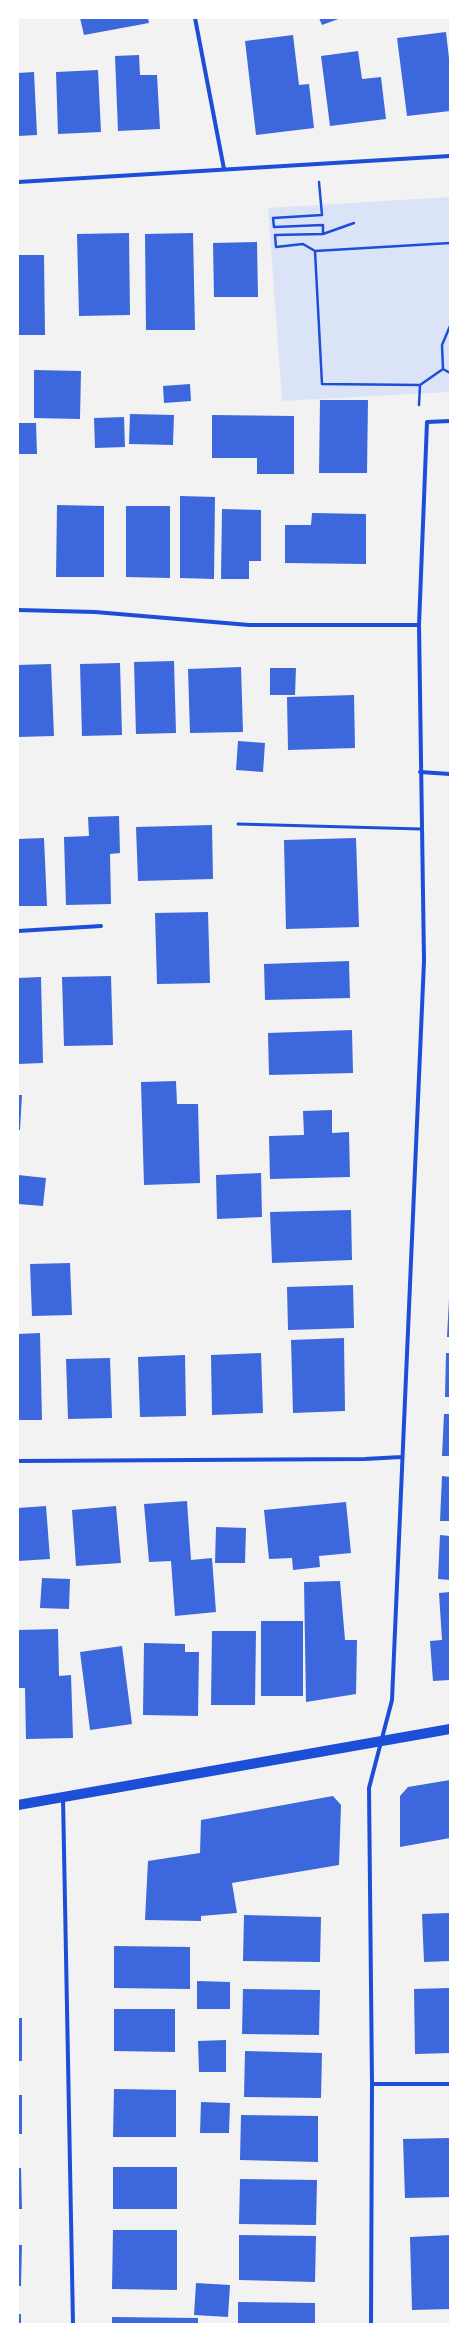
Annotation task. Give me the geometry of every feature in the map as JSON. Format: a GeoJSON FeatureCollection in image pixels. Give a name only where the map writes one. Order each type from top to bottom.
{"type":"FeatureCollection","features":[{"type":"Feature","properties":{"kind":"main road"},"geometry":{"type":"LineString","coordinates":[[18,1805],[450,1729]]}},
{"type":"Feature","properties":{"kind":"street"},"geometry":{"type":"LineString","coordinates":[[195,18],[224,170]]}},
{"type":"Feature","properties":{"kind":"street"},"geometry":{"type":"LineString","coordinates":[[18,182],[450,156]]}},
{"type":"Feature","properties":{"kind":"street"},"geometry":{"type":"LineString","coordinates":[[371,2324],[372,2084],[369,1788],[380,1741],[392,1700],[401,1457],[424,962],[419,625],[427,422],[450,421]]}},
{"type":"Feature","properties":{"kind":"street"},"geometry":{"type":"LineString","coordinates":[[18,610],[94,612],[249,625],[419,625]]}},
{"type":"Feature","properties":{"kind":"street"},"geometry":{"type":"LineString","coordinates":[[420,772],[450,774]]}},
{"type":"Feature","properties":{"kind":"street"},"geometry":{"type":"LineString","coordinates":[[18,931],[101,926]]}},
{"type":"Feature","properties":{"kind":"street"},"geometry":{"type":"LineString","coordinates":[[18,1461],[365,1459],[401,1457]]}},
{"type":"Feature","properties":{"kind":"street"},"geometry":{"type":"LineString","coordinates":[[63,1796],[73,2324]]}},
{"type":"Feature","properties":{"kind":"street"},"geometry":{"type":"LineString","coordinates":[[372,2084],[450,2084]]}},
{"type":"Feature","properties":{"kind":"lane"},"geometry":{"type":"LineString","coordinates":[[238,824],[421,829]]}},
{"type":"Feature","properties":{"kind":"path"},"geometry":{"type":"LineString","coordinates":[[317,164],[322,215],[273,218],[274,227],[323,225],[323,234]]}},
{"type":"Feature","properties":{"kind":"path"},"geometry":{"type":"LineString","coordinates":[[354,223],[323,234],[275,235],[276,246],[303,244],[315,251],[450,243]]}},
{"type":"Feature","properties":{"kind":"path"},"geometry":{"type":"LineString","coordinates":[[315,251],[322,384],[420,385],[444,370]]}},
{"type":"Feature","properties":{"kind":"path"},"geometry":{"type":"LineString","coordinates":[[444,370],[442,345],[450,326]]}},
{"type":"Feature","properties":{"kind":"path"},"geometry":{"type":"LineString","coordinates":[[444,370],[450,373]]}},
{"type":"Feature","properties":{"kind":"path"},"geometry":{"type":"LineString","coordinates":[[420,385],[420,406],[427,422]]}},
{"type":"Feature","properties":{"kind":"shaded area"},"geometry":{"type":"Polygon","coordinates":[[[450,197],[450,392],[282,401],[268,208],[450,197]]]}},
{"type":"Feature","properties":{"kind":"building"},"geometry":{"type":"Polygon","coordinates":[[[80,18],[148,18],[149,23],[84,35],[80,18]]]}},
{"type":"Feature","properties":{"kind":"building"},"geometry":{"type":"Polygon","coordinates":[[[319,18],[341,18],[322,25],[319,18]]]}},
{"type":"Feature","properties":{"kind":"building"},"geometry":{"type":"Polygon","coordinates":[[[446,32],[450,67],[450,111],[407,116],[397,38],[446,32]]]}},
{"type":"Feature","properties":{"kind":"building"},"geometry":{"type":"Polygon","coordinates":[[[293,35],[299,85],[309,84],[314,128],[256,135],[245,41],[293,35]]]}},
{"type":"Feature","properties":{"kind":"building"},"geometry":{"type":"Polygon","coordinates":[[[358,51],[362,79],[381,77],[386,119],[330,126],[321,56],[358,51]]]}},
{"type":"Feature","properties":{"kind":"building"},"geometry":{"type":"Polygon","coordinates":[[[139,55],[140,75],[157,75],[160,129],[118,131],[115,56],[139,55]]]}},
{"type":"Feature","properties":{"kind":"building"},"geometry":{"type":"Polygon","coordinates":[[[98,70],[101,132],[58,134],[56,72],[98,70]]]}},
{"type":"Feature","properties":{"kind":"building"},"geometry":{"type":"Polygon","coordinates":[[[34,72],[37,135],[18,136],[18,73],[34,72]]]}},
{"type":"Feature","properties":{"kind":"building"},"geometry":{"type":"Polygon","coordinates":[[[129,233],[130,315],[79,316],[77,234],[129,233]]]}},
{"type":"Feature","properties":{"kind":"building"},"geometry":{"type":"Polygon","coordinates":[[[193,233],[195,330],[146,330],[145,234],[193,233]]]}},
{"type":"Feature","properties":{"kind":"building"},"geometry":{"type":"Polygon","coordinates":[[[257,242],[258,297],[214,297],[213,243],[257,242]]]}},
{"type":"Feature","properties":{"kind":"building"},"geometry":{"type":"Polygon","coordinates":[[[18,255],[44,255],[45,335],[18,335],[18,255]]]}},
{"type":"Feature","properties":{"kind":"building"},"geometry":{"type":"Polygon","coordinates":[[[34,370],[81,371],[80,419],[34,418],[34,370]]]}},
{"type":"Feature","properties":{"kind":"building"},"geometry":{"type":"Polygon","coordinates":[[[190,384],[191,401],[164,403],[163,386],[190,384]]]}},
{"type":"Feature","properties":{"kind":"building"},"geometry":{"type":"Polygon","coordinates":[[[320,400],[368,400],[367,473],[319,473],[320,400]]]}},
{"type":"Feature","properties":{"kind":"building"},"geometry":{"type":"Polygon","coordinates":[[[130,414],[174,415],[173,445],[129,444],[130,414]]]}},
{"type":"Feature","properties":{"kind":"building"},"geometry":{"type":"Polygon","coordinates":[[[212,415],[294,416],[294,474],[257,474],[257,458],[212,458],[212,415]]]}},
{"type":"Feature","properties":{"kind":"building"},"geometry":{"type":"Polygon","coordinates":[[[124,417],[125,447],[95,448],[94,418],[124,417]]]}},
{"type":"Feature","properties":{"kind":"building"},"geometry":{"type":"Polygon","coordinates":[[[18,423],[36,423],[37,454],[18,454],[18,423]]]}},
{"type":"Feature","properties":{"kind":"building"},"geometry":{"type":"Polygon","coordinates":[[[180,496],[215,497],[214,579],[180,578],[180,496]]]}},
{"type":"Feature","properties":{"kind":"building"},"geometry":{"type":"Polygon","coordinates":[[[57,505],[104,506],[104,577],[56,577],[57,505]]]}},
{"type":"Feature","properties":{"kind":"building"},"geometry":{"type":"Polygon","coordinates":[[[126,506],[170,506],[170,578],[126,577],[126,506]]]}},
{"type":"Feature","properties":{"kind":"building"},"geometry":{"type":"Polygon","coordinates":[[[222,509],[261,510],[261,561],[249,561],[249,579],[221,579],[222,509]]]}},
{"type":"Feature","properties":{"kind":"building"},"geometry":{"type":"Polygon","coordinates":[[[312,513],[366,514],[366,564],[285,563],[285,525],[311,525],[312,513]]]}},
{"type":"Feature","properties":{"kind":"building"},"geometry":{"type":"Polygon","coordinates":[[[174,661],[176,733],[136,734],[134,662],[174,661]]]}},
{"type":"Feature","properties":{"kind":"building"},"geometry":{"type":"Polygon","coordinates":[[[120,663],[122,735],[82,736],[80,664],[120,663]]]}},
{"type":"Feature","properties":{"kind":"building"},"geometry":{"type":"Polygon","coordinates":[[[51,664],[54,736],[18,737],[18,665],[51,664]]]}},
{"type":"Feature","properties":{"kind":"building"},"geometry":{"type":"Polygon","coordinates":[[[241,667],[243,732],[190,733],[188,669],[241,667]]]}},
{"type":"Feature","properties":{"kind":"building"},"geometry":{"type":"Polygon","coordinates":[[[270,668],[296,668],[295,695],[270,695],[270,668]]]}},
{"type":"Feature","properties":{"kind":"building"},"geometry":{"type":"Polygon","coordinates":[[[354,695],[355,748],[288,750],[287,697],[354,695]]]}},
{"type":"Feature","properties":{"kind":"building"},"geometry":{"type":"Polygon","coordinates":[[[238,741],[265,743],[263,772],[236,770],[238,741]]]}},
{"type":"Feature","properties":{"kind":"building"},"geometry":{"type":"Polygon","coordinates":[[[119,816],[120,853],[110,854],[111,904],[66,905],[64,837],[89,836],[88,817],[119,816]]]}},
{"type":"Feature","properties":{"kind":"building"},"geometry":{"type":"Polygon","coordinates":[[[212,825],[213,879],[138,881],[136,827],[212,825]]]}},
{"type":"Feature","properties":{"kind":"building"},"geometry":{"type":"Polygon","coordinates":[[[44,838],[47,906],[18,906],[18,839],[44,838]]]}},
{"type":"Feature","properties":{"kind":"building"},"geometry":{"type":"Polygon","coordinates":[[[356,838],[359,927],[286,929],[284,840],[356,838]]]}},
{"type":"Feature","properties":{"kind":"building"},"geometry":{"type":"Polygon","coordinates":[[[208,912],[210,983],[157,984],[155,913],[208,912]]]}},
{"type":"Feature","properties":{"kind":"building"},"geometry":{"type":"Polygon","coordinates":[[[349,961],[350,998],[265,1000],[264,964],[349,961]]]}},
{"type":"Feature","properties":{"kind":"building"},"geometry":{"type":"Polygon","coordinates":[[[111,976],[113,1045],[64,1046],[62,977],[111,976]]]}},
{"type":"Feature","properties":{"kind":"building"},"geometry":{"type":"Polygon","coordinates":[[[41,977],[43,1063],[18,1064],[18,978],[41,977]]]}},
{"type":"Feature","properties":{"kind":"building"},"geometry":{"type":"Polygon","coordinates":[[[352,1030],[353,1073],[269,1075],[268,1033],[352,1030]]]}},
{"type":"Feature","properties":{"kind":"building"},"geometry":{"type":"Polygon","coordinates":[[[176,1081],[177,1104],[198,1104],[200,1183],[144,1185],[141,1082],[176,1081]]]}},
{"type":"Feature","properties":{"kind":"building"},"geometry":{"type":"Polygon","coordinates":[[[18,1095],[22,1095],[20,1130],[18,1130],[18,1095]]]}},
{"type":"Feature","properties":{"kind":"building"},"geometry":{"type":"Polygon","coordinates":[[[332,1110],[332,1133],[349,1132],[350,1177],[270,1179],[269,1136],[304,1135],[303,1111],[332,1110]]]}},
{"type":"Feature","properties":{"kind":"building"},"geometry":{"type":"Polygon","coordinates":[[[261,1173],[262,1217],[217,1219],[216,1175],[261,1173]]]}},
{"type":"Feature","properties":{"kind":"building"},"geometry":{"type":"Polygon","coordinates":[[[18,1175],[46,1178],[43,1206],[18,1204],[18,1175]]]}},
{"type":"Feature","properties":{"kind":"building"},"geometry":{"type":"Polygon","coordinates":[[[351,1210],[352,1260],[272,1263],[270,1212],[351,1210]]]}},
{"type":"Feature","properties":{"kind":"building"},"geometry":{"type":"Polygon","coordinates":[[[70,1263],[72,1315],[32,1316],[30,1264],[70,1263]]]}},
{"type":"Feature","properties":{"kind":"building"},"geometry":{"type":"Polygon","coordinates":[[[353,1285],[354,1328],[288,1330],[287,1287],[353,1285]]]}},
{"type":"Feature","properties":{"kind":"building"},"geometry":{"type":"Polygon","coordinates":[[[449,1299],[450,1337],[447,1337],[449,1299]]]}},
{"type":"Feature","properties":{"kind":"building"},"geometry":{"type":"Polygon","coordinates":[[[40,1333],[42,1420],[18,1420],[18,1334],[40,1333]]]}},
{"type":"Feature","properties":{"kind":"building"},"geometry":{"type":"Polygon","coordinates":[[[344,1338],[345,1411],[293,1413],[291,1340],[344,1338]]]}},
{"type":"Feature","properties":{"kind":"building"},"geometry":{"type":"Polygon","coordinates":[[[261,1353],[263,1413],[212,1415],[211,1355],[261,1353]]]}},
{"type":"Feature","properties":{"kind":"building"},"geometry":{"type":"Polygon","coordinates":[[[446,1353],[450,1353],[450,1397],[445,1397],[446,1353]]]}},
{"type":"Feature","properties":{"kind":"building"},"geometry":{"type":"Polygon","coordinates":[[[185,1355],[186,1416],[140,1417],[138,1357],[185,1355]]]}},
{"type":"Feature","properties":{"kind":"building"},"geometry":{"type":"Polygon","coordinates":[[[110,1358],[112,1418],[68,1419],[66,1359],[110,1358]]]}},
{"type":"Feature","properties":{"kind":"building"},"geometry":{"type":"Polygon","coordinates":[[[444,1414],[450,1414],[450,1456],[442,1456],[444,1414]]]}},
{"type":"Feature","properties":{"kind":"building"},"geometry":{"type":"Polygon","coordinates":[[[442,1476],[450,1477],[450,1521],[440,1521],[442,1476]]]}},
{"type":"Feature","properties":{"kind":"building"},"geometry":{"type":"Polygon","coordinates":[[[187,1501],[191,1560],[212,1558],[216,1612],[175,1616],[171,1561],[149,1562],[144,1504],[187,1501]]]}},
{"type":"Feature","properties":{"kind":"building"},"geometry":{"type":"Polygon","coordinates":[[[346,1502],[351,1553],[319,1556],[320,1567],[293,1570],[292,1558],[269,1559],[264,1510],[346,1502]]]}},
{"type":"Feature","properties":{"kind":"building"},"geometry":{"type":"Polygon","coordinates":[[[46,1506],[50,1559],[18,1561],[18,1508],[46,1506]]]}},
{"type":"Feature","properties":{"kind":"building"},"geometry":{"type":"Polygon","coordinates":[[[116,1506],[121,1563],[76,1566],[72,1510],[116,1506]]]}},
{"type":"Feature","properties":{"kind":"building"},"geometry":{"type":"Polygon","coordinates":[[[216,1527],[246,1528],[245,1563],[215,1563],[216,1527]]]}},
{"type":"Feature","properties":{"kind":"building"},"geometry":{"type":"Polygon","coordinates":[[[440,1535],[450,1536],[450,1580],[438,1579],[440,1535]]]}},
{"type":"Feature","properties":{"kind":"building"},"geometry":{"type":"Polygon","coordinates":[[[42,1578],[70,1579],[69,1609],[40,1608],[42,1578]]]}},
{"type":"Feature","properties":{"kind":"building"},"geometry":{"type":"Polygon","coordinates":[[[340,1581],[345,1640],[357,1640],[356,1694],[306,1702],[304,1582],[340,1581]]]}},
{"type":"Feature","properties":{"kind":"building"},"geometry":{"type":"Polygon","coordinates":[[[450,1592],[450,1680],[433,1681],[430,1641],[442,1640],[439,1593],[450,1592]]]}},
{"type":"Feature","properties":{"kind":"building"},"geometry":{"type":"Polygon","coordinates":[[[261,1621],[303,1621],[303,1696],[261,1696],[261,1621]]]}},
{"type":"Feature","properties":{"kind":"building"},"geometry":{"type":"Polygon","coordinates":[[[58,1629],[59,1676],[71,1675],[73,1738],[26,1739],[25,1688],[18,1688],[18,1630],[58,1629]]]}},
{"type":"Feature","properties":{"kind":"building"},"geometry":{"type":"Polygon","coordinates":[[[212,1631],[256,1631],[255,1705],[211,1705],[212,1631]]]}},
{"type":"Feature","properties":{"kind":"building"},"geometry":{"type":"Polygon","coordinates":[[[144,1643],[185,1644],[185,1652],[199,1652],[198,1716],[143,1715],[144,1643]]]}},
{"type":"Feature","properties":{"kind":"building"},"geometry":{"type":"Polygon","coordinates":[[[122,1646],[132,1724],[90,1730],[80,1652],[122,1646]]]}},
{"type":"Feature","properties":{"kind":"building"},"geometry":{"type":"Polygon","coordinates":[[[450,1780],[450,1838],[400,1847],[400,1796],[408,1787],[450,1780]]]}},
{"type":"Feature","properties":{"kind":"building"},"geometry":{"type":"Polygon","coordinates":[[[333,1796],[341,1805],[339,1865],[232,1883],[237,1913],[201,1916],[201,1921],[145,1920],[148,1861],[200,1853],[201,1820],[333,1796]]]}},
{"type":"Feature","properties":{"kind":"building"},"geometry":{"type":"Polygon","coordinates":[[[450,1913],[450,1961],[424,1962],[422,1914],[450,1913]]]}},
{"type":"Feature","properties":{"kind":"building"},"geometry":{"type":"Polygon","coordinates":[[[244,1915],[321,1917],[320,1962],[243,1961],[244,1915]]]}},
{"type":"Feature","properties":{"kind":"building"},"geometry":{"type":"Polygon","coordinates":[[[114,1946],[190,1947],[190,1989],[114,1988],[114,1946]]]}},
{"type":"Feature","properties":{"kind":"building"},"geometry":{"type":"Polygon","coordinates":[[[197,1981],[230,1982],[230,2009],[197,2009],[197,1981]]]}},
{"type":"Feature","properties":{"kind":"building"},"geometry":{"type":"Polygon","coordinates":[[[450,1988],[450,2053],[415,2054],[414,1989],[450,1988]]]}},
{"type":"Feature","properties":{"kind":"building"},"geometry":{"type":"Polygon","coordinates":[[[243,1989],[320,1990],[319,2035],[242,2034],[243,1989]]]}},
{"type":"Feature","properties":{"kind":"building"},"geometry":{"type":"Polygon","coordinates":[[[114,2009],[175,2009],[175,2052],[114,2051],[114,2009]]]}},
{"type":"Feature","properties":{"kind":"building"},"geometry":{"type":"Polygon","coordinates":[[[18,2018],[22,2018],[22,2061],[18,2061],[18,2018]]]}},
{"type":"Feature","properties":{"kind":"building"},"geometry":{"type":"Polygon","coordinates":[[[226,2040],[226,2072],[199,2072],[198,2041],[226,2040]]]}},
{"type":"Feature","properties":{"kind":"building"},"geometry":{"type":"Polygon","coordinates":[[[245,2051],[322,2053],[321,2098],[244,2097],[245,2051]]]}},
{"type":"Feature","properties":{"kind":"building"},"geometry":{"type":"Polygon","coordinates":[[[114,2089],[176,2090],[176,2137],[113,2137],[114,2089]]]}},
{"type":"Feature","properties":{"kind":"building"},"geometry":{"type":"Polygon","coordinates":[[[18,2095],[22,2095],[22,2134],[18,2134],[18,2095]]]}},
{"type":"Feature","properties":{"kind":"building"},"geometry":{"type":"Polygon","coordinates":[[[201,2102],[230,2103],[229,2133],[200,2133],[201,2102]]]}},
{"type":"Feature","properties":{"kind":"building"},"geometry":{"type":"Polygon","coordinates":[[[241,2115],[318,2116],[318,2162],[240,2160],[241,2115]]]}},
{"type":"Feature","properties":{"kind":"building"},"geometry":{"type":"Polygon","coordinates":[[[450,2138],[450,2197],[405,2198],[403,2139],[450,2138]]]}},
{"type":"Feature","properties":{"kind":"building"},"geometry":{"type":"Polygon","coordinates":[[[113,2167],[177,2167],[177,2209],[113,2209],[113,2167]]]}},
{"type":"Feature","properties":{"kind":"building"},"geometry":{"type":"Polygon","coordinates":[[[18,2168],[21,2168],[22,2209],[18,2209],[18,2168]]]}},
{"type":"Feature","properties":{"kind":"building"},"geometry":{"type":"Polygon","coordinates":[[[240,2179],[317,2180],[316,2225],[239,2224],[240,2179]]]}},
{"type":"Feature","properties":{"kind":"building"},"geometry":{"type":"Polygon","coordinates":[[[113,2230],[177,2230],[177,2290],[112,2289],[113,2230]]]}},
{"type":"Feature","properties":{"kind":"building"},"geometry":{"type":"Polygon","coordinates":[[[239,2235],[316,2236],[315,2282],[239,2280],[239,2235]]]}},
{"type":"Feature","properties":{"kind":"building"},"geometry":{"type":"Polygon","coordinates":[[[450,2235],[450,2309],[412,2310],[410,2237],[450,2235]]]}},
{"type":"Feature","properties":{"kind":"building"},"geometry":{"type":"Polygon","coordinates":[[[18,2245],[22,2245],[21,2286],[18,2286],[18,2245]]]}},
{"type":"Feature","properties":{"kind":"building"},"geometry":{"type":"Polygon","coordinates":[[[196,2283],[230,2285],[228,2317],[194,2315],[196,2283]]]}},
{"type":"Feature","properties":{"kind":"building"},"geometry":{"type":"Polygon","coordinates":[[[238,2302],[315,2303],[315,2324],[238,2324],[238,2302]]]}},
{"type":"Feature","properties":{"kind":"building"},"geometry":{"type":"Polygon","coordinates":[[[18,2314],[21,2314],[21,2324],[18,2324],[18,2314]]]}},
{"type":"Feature","properties":{"kind":"building"},"geometry":{"type":"Polygon","coordinates":[[[112,2317],[198,2318],[198,2324],[112,2324],[112,2317]]]}}]}
